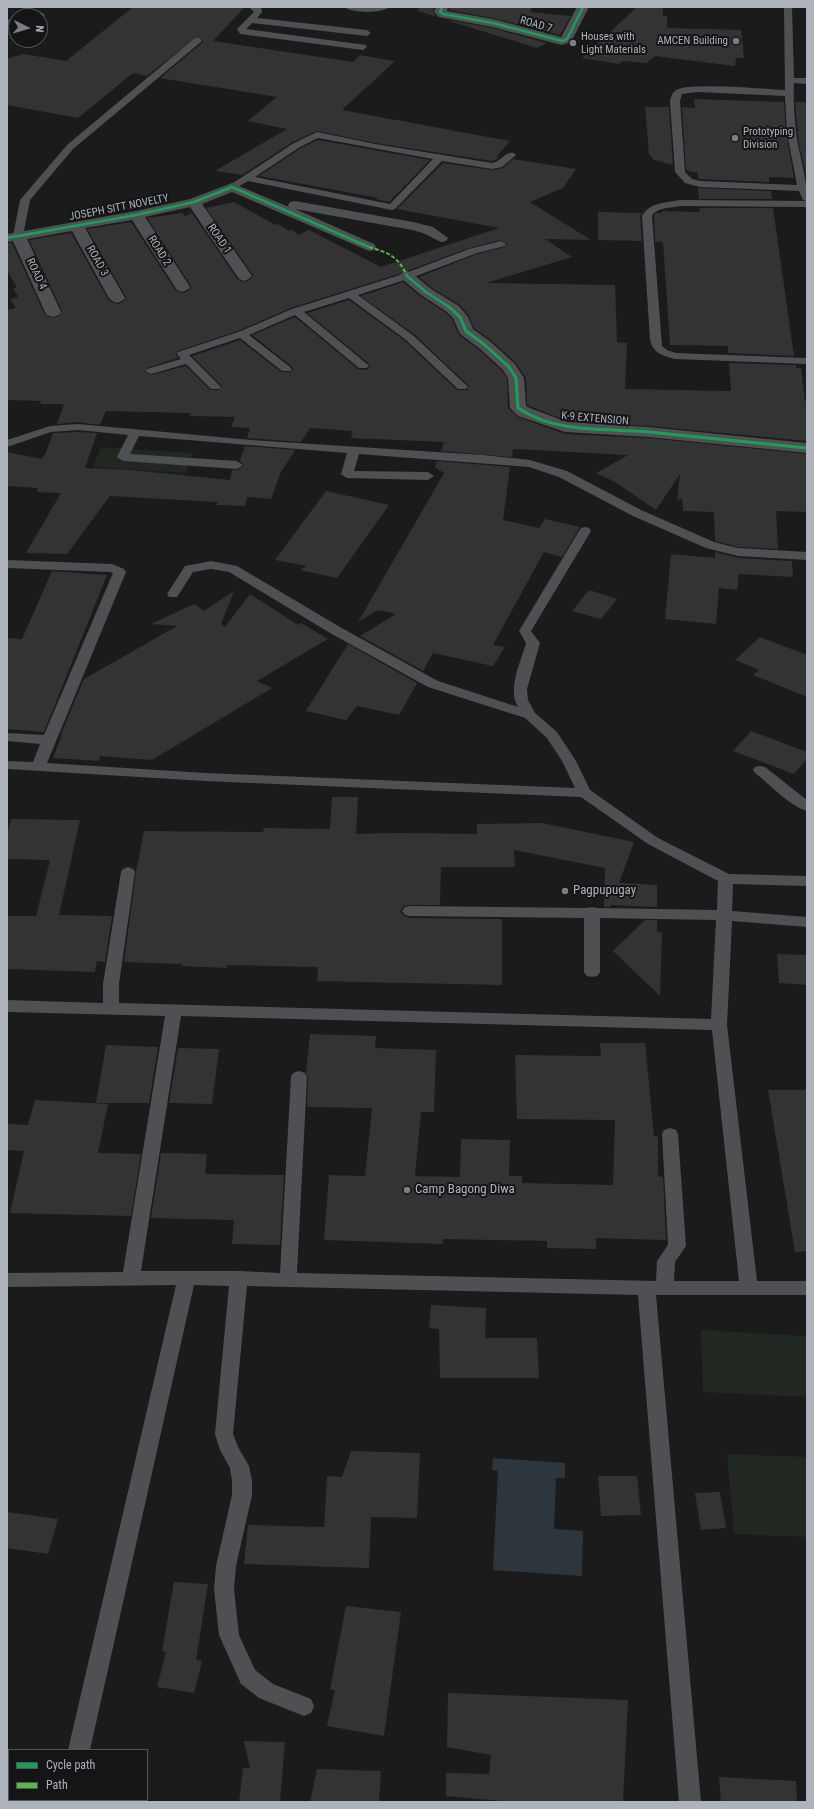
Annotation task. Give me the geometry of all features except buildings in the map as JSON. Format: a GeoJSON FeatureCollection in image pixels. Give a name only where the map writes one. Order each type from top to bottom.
{"type":"FeatureCollection","features":[{"type":"Feature","properties":{"kind":"street","name":"ROAD 7"},"geometry":{"type":"LineString","coordinates":[[442,7],[440,12],[443,14],[499,24],[562,41],[567,39],[583,7]]}},
{"type":"Feature","properties":{"kind":"street","name":"JOSEPH SITT NOVELTY"},"geometry":{"type":"LineString","coordinates":[[13,237],[136,215],[194,202],[232,187]]}},
{"type":"Feature","properties":{"kind":"street"},"geometry":{"type":"LineString","coordinates":[[232,187],[262,202],[369,247]]}},
{"type":"Feature","properties":{"kind":"street","name":"ROAD 1"},"geometry":{"type":"LineString","coordinates":[[194,202],[244,276]]}},
{"type":"Feature","properties":{"kind":"street"},"geometry":{"type":"LineString","coordinates":[[262,202],[299,206],[413,226],[428,230],[441,238]]}},
{"type":"Feature","properties":{"kind":"street","name":"ROAD 2"},"geometry":{"type":"LineString","coordinates":[[136,215],[182,287]]}},
{"type":"Feature","properties":{"kind":"street","name":"ROAD 3"},"geometry":{"type":"LineString","coordinates":[[76,225],[117,298]]}},
{"type":"Feature","properties":{"kind":"street","name":"ROAD 4"},"geometry":{"type":"LineString","coordinates":[[13,237],[53,312]]}},
{"type":"Feature","properties":{"kind":"street","name":"K-9 EXTENSION"},"geometry":{"type":"LineString","coordinates":[[407,276],[426,292],[452,309],[460,317],[466,330],[509,367],[516,378],[518,408],[524,412],[550,423],[565,427],[648,432],[807,448]]}},
{"type":"Feature","properties":{"kind":"lane"},"geometry":{"type":"LineString","coordinates":[[253,7],[256,8],[258,12],[241,29],[243,32],[363,47]]}},
{"type":"Feature","properties":{"kind":"lane"},"geometry":{"type":"LineString","coordinates":[[353,7],[376,10],[385,7]]}},
{"type":"Feature","properties":{"kind":"lane"},"geometry":{"type":"LineString","coordinates":[[788,7],[790,29],[789,92],[791,129],[807,204],[680,203],[657,207],[650,211],[647,216],[654,340],[657,347],[663,352],[689,357],[807,361]]}},
{"type":"Feature","properties":{"kind":"lane"},"geometry":{"type":"LineString","coordinates":[[250,20],[367,33]]}},
{"type":"Feature","properties":{"kind":"lane"},"geometry":{"type":"LineString","coordinates":[[13,237],[25,200],[70,147],[198,40]]}},
{"type":"Feature","properties":{"kind":"lane"},"geometry":{"type":"LineString","coordinates":[[789,76],[807,72]]}},
{"type":"Feature","properties":{"kind":"lane"},"geometry":{"type":"LineString","coordinates":[[789,76],[807,81]]}},
{"type":"Feature","properties":{"kind":"lane"},"geometry":{"type":"LineString","coordinates":[[789,92],[697,89],[679,92],[676,95],[676,101],[680,172],[684,178],[690,182],[700,184],[803,188]]}},
{"type":"Feature","properties":{"kind":"lane"},"geometry":{"type":"LineString","coordinates":[[232,187],[297,145],[317,135],[375,147],[492,166],[499,165],[511,155]]}},
{"type":"Feature","properties":{"kind":"lane"},"geometry":{"type":"LineString","coordinates":[[247,178],[392,207],[440,157]]}},
{"type":"Feature","properties":{"kind":"lane"},"geometry":{"type":"LineString","coordinates":[[215,387],[182,354],[241,334],[296,311],[407,276],[473,251],[501,244]]}},
{"type":"Feature","properties":{"kind":"lane"},"geometry":{"type":"LineString","coordinates":[[349,294],[410,338],[462,387]]}},
{"type":"Feature","properties":{"kind":"lane"},"geometry":{"type":"LineString","coordinates":[[296,311],[363,366]]}},
{"type":"Feature","properties":{"kind":"lane"},"geometry":{"type":"LineString","coordinates":[[241,334],[286,369]]}},
{"type":"Feature","properties":{"kind":"lane"},"geometry":{"type":"LineString","coordinates":[[151,371],[188,360]]}},
{"type":"Feature","properties":{"kind":"lane"},"geometry":{"type":"LineString","coordinates":[[7,444],[50,429],[78,427],[530,464],[563,474],[637,513],[710,545],[738,552],[807,556]]}},
{"type":"Feature","properties":{"kind":"lane"},"geometry":{"type":"LineString","coordinates":[[135,432],[123,457],[237,465]]}},
{"type":"Feature","properties":{"kind":"lane"},"geometry":{"type":"LineString","coordinates":[[354,450],[347,474],[428,476]]}},
{"type":"Feature","properties":{"kind":"lane"},"geometry":{"type":"LineString","coordinates":[[585,531],[525,631],[533,643],[520,689],[521,700],[530,715],[552,735],[569,761],[584,793],[653,840],[726,879],[807,881]]}},
{"type":"Feature","properties":{"kind":"lane"},"geometry":{"type":"LineString","coordinates":[[7,564],[112,568],[120,572],[76,672],[50,740],[42,755],[39,766]]}},
{"type":"Feature","properties":{"kind":"lane"},"geometry":{"type":"LineString","coordinates":[[173,594],[189,569],[211,565],[233,569],[335,630],[433,684],[530,715]]}},
{"type":"Feature","properties":{"kind":"lane"},"geometry":{"type":"LineString","coordinates":[[7,737],[50,740]]}},
{"type":"Feature","properties":{"kind":"lane"},"geometry":{"type":"LineString","coordinates":[[7,764],[213,778],[584,793]]}},
{"type":"Feature","properties":{"kind":"lane"},"geometry":{"type":"LineString","coordinates":[[760,770],[783,787],[791,796],[807,806]]}},
{"type":"Feature","properties":{"kind":"lane"},"geometry":{"type":"LineString","coordinates":[[111,1009],[111,984],[128,872]]}},
{"type":"Feature","properties":{"kind":"lane"},"geometry":{"type":"LineString","coordinates":[[726,879],[723,915],[719,1025],[749,1288]]}},
{"type":"Feature","properties":{"kind":"lane"},"geometry":{"type":"LineString","coordinates":[[410,911],[592,912],[723,915],[807,922]]}},
{"type":"Feature","properties":{"kind":"lane"},"geometry":{"type":"LineString","coordinates":[[592,912],[592,972]]}},
{"type":"Feature","properties":{"kind":"lane"},"geometry":{"type":"LineString","coordinates":[[7,1006],[719,1025]]}},
{"type":"Feature","properties":{"kind":"lane"},"geometry":{"type":"LineString","coordinates":[[131,1279],[174,1010]]}},
{"type":"Feature","properties":{"kind":"lane"},"geometry":{"type":"LineString","coordinates":[[288,1280],[299,1077]]}},
{"type":"Feature","properties":{"kind":"lane"},"geometry":{"type":"LineString","coordinates":[[666,1288],[666,1260],[677,1246],[670,1134]]}},
{"type":"Feature","properties":{"kind":"lane"},"geometry":{"type":"LineString","coordinates":[[79,1749],[187,1278]]}},
{"type":"Feature","properties":{"kind":"lane"},"geometry":{"type":"LineString","coordinates":[[7,1280],[239,1278],[646,1288],[807,1288]]}},
{"type":"Feature","properties":{"kind":"lane"},"geometry":{"type":"LineString","coordinates":[[239,1278],[224,1434],[229,1450],[239,1466],[242,1481],[242,1495],[226,1566],[224,1589],[229,1635],[248,1677],[266,1691],[304,1706]]}},
{"type":"Feature","properties":{"kind":"lane"},"geometry":{"type":"LineString","coordinates":[[646,1288],[690,1802]]}},
{"type":"Feature","properties":{"kind":"shaded area"},"geometry":{"type":"Polygon","coordinates":[[[101,447],[193,453],[186,473],[93,467],[101,447]]]}},
{"type":"Feature","properties":{"kind":"shaded area"},"geometry":{"type":"Polygon","coordinates":[[[701,1330],[807,1336],[807,1397],[703,1392],[701,1330]]]}},
{"type":"Feature","properties":{"kind":"shaded area"},"geometry":{"type":"Polygon","coordinates":[[[727,1454],[807,1457],[807,1537],[734,1534],[727,1454]]]}},
{"type":"Feature","properties":{"kind":"shaded area"},"geometry":{"type":"Polygon","coordinates":[[[493,1458],[565,1463],[565,1478],[556,1478],[554,1529],[583,1531],[582,1576],[493,1570],[498,1471],[492,1470],[493,1458]]]}},
{"type":"Feature","properties":{"kind":"marked path"},"geometry":{"type":"LineString","coordinates":[[369,247],[388,253],[397,259],[407,276]]}},
{"type":"Feature","properties":{"kind":"cycle path"},"geometry":{"type":"LineString","coordinates":[[442,7],[440,12],[443,14],[493,23],[562,41],[567,39],[583,7]]}},
{"type":"Feature","properties":{"kind":"cycle path"},"geometry":{"type":"LineString","coordinates":[[7,238],[136,215],[194,202],[232,187],[369,247]]}},
{"type":"Feature","properties":{"kind":"cycle path"},"geometry":{"type":"LineString","coordinates":[[407,276],[426,292],[453,309],[460,317],[466,331],[485,345],[509,367],[516,378],[518,408],[524,412],[565,427],[648,432],[807,448]]}},
{"type":"Feature","properties":{"kind":"place","name":"AMCEN Building"},"geometry":{"type":"Point","coordinates":[736,41]}},
{"type":"Feature","properties":{"kind":"place","name":"Houses with Light Materials"},"geometry":{"type":"Point","coordinates":[573,43]}},
{"type":"Feature","properties":{"kind":"place","name":"Prototyping Division"},"geometry":{"type":"Point","coordinates":[735,138]}},
{"type":"Feature","properties":{"kind":"place","name":"Pagpupugay"},"geometry":{"type":"Point","coordinates":[565,891]}},
{"type":"Feature","properties":{"kind":"place","name":"Camp Bagong Diwa"},"geometry":{"type":"Point","coordinates":[407,1190]}}]}
